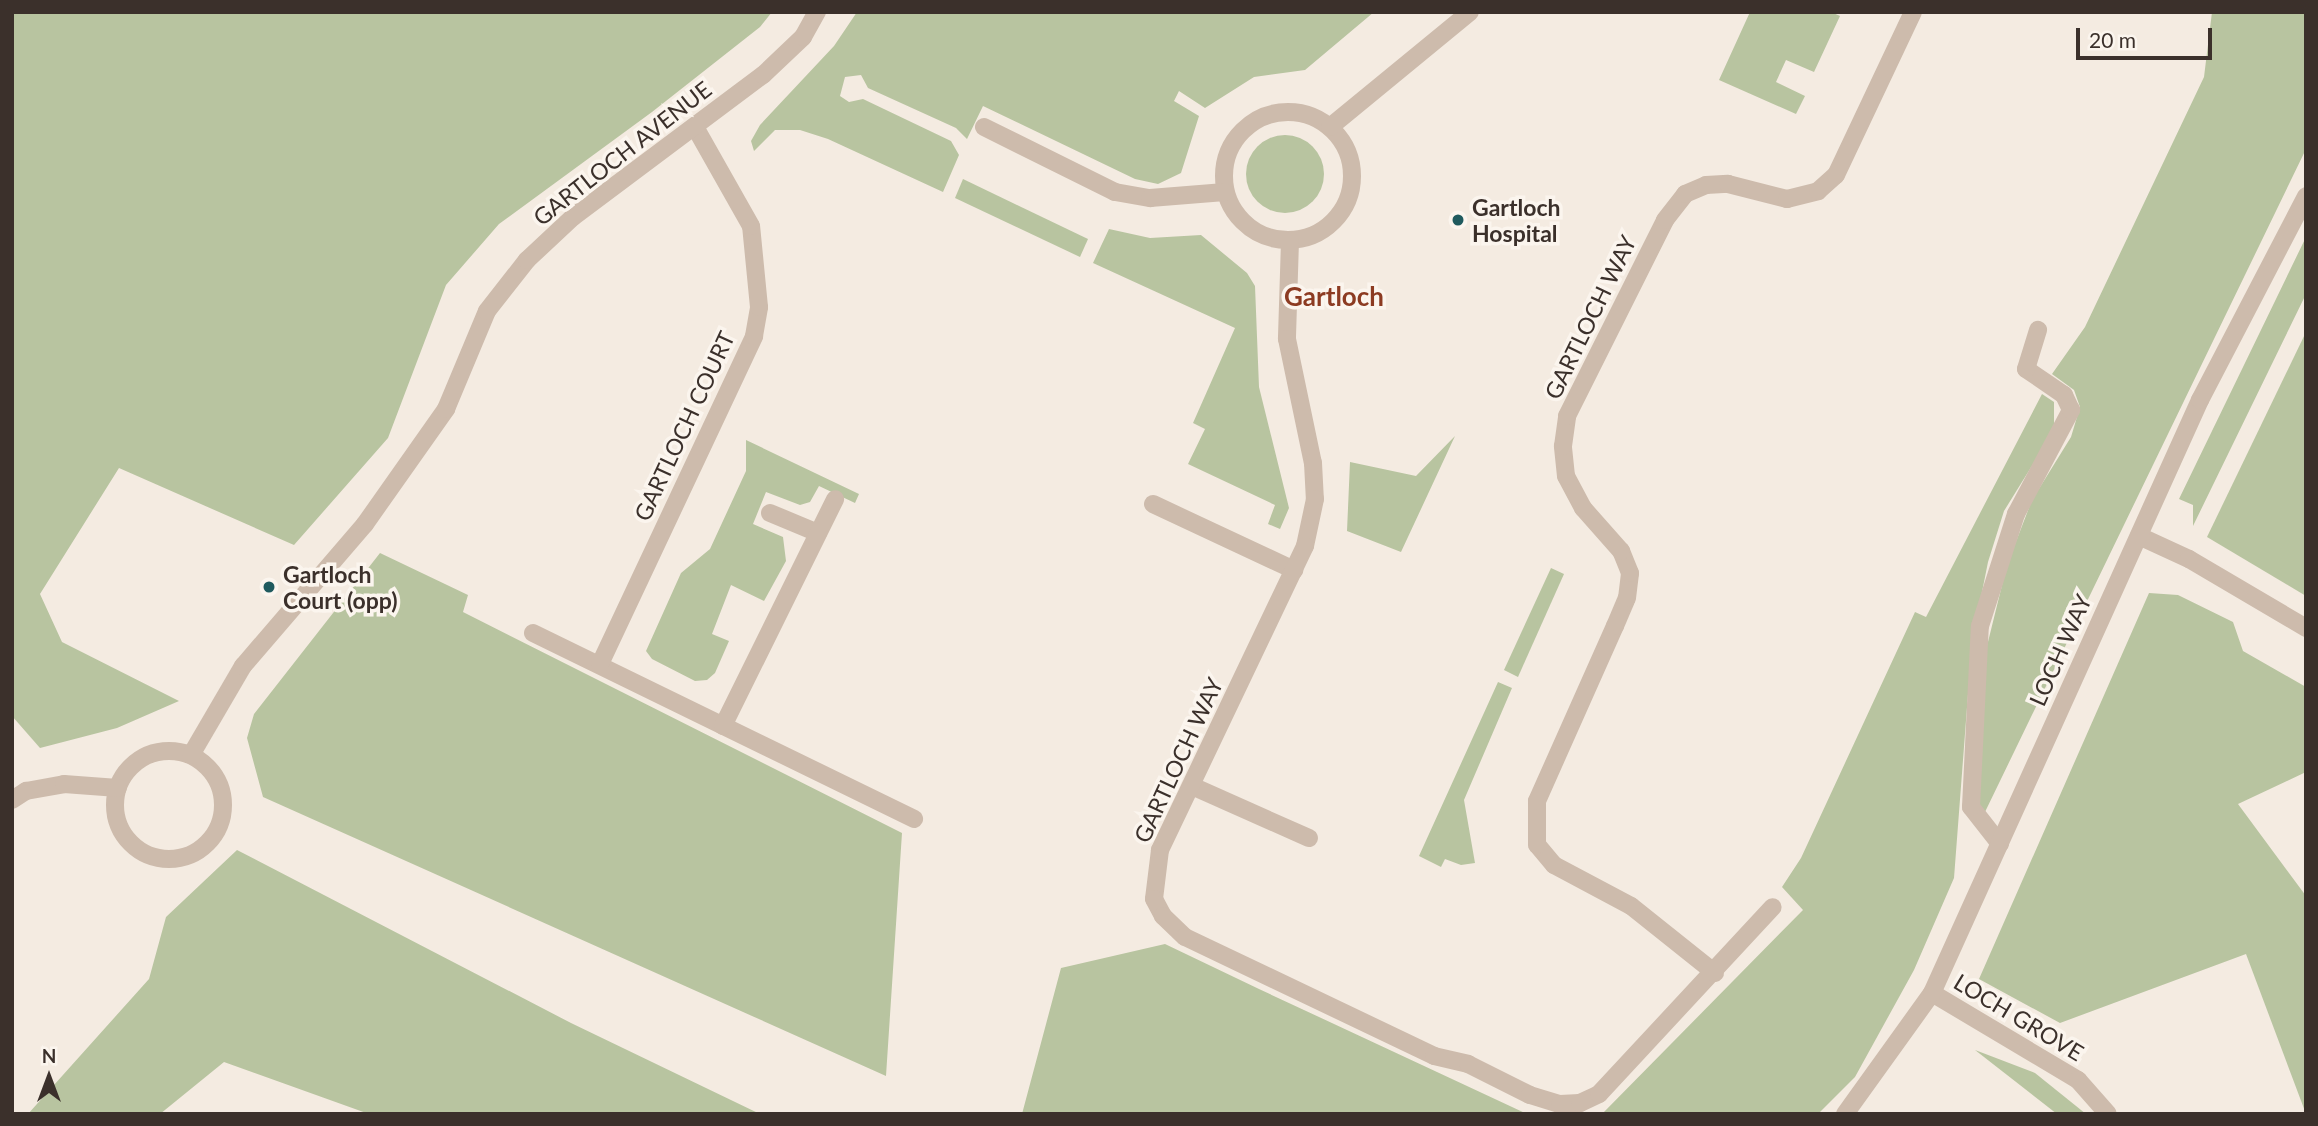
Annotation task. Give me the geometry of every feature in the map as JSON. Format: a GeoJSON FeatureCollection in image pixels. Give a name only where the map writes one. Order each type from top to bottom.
{"type":"FeatureCollection","features":[{"type":"Feature","properties":{"kind":"street","name":"GARTLOCH AVENUE"},"geometry":{"type":"LineString","coordinates":[[191,755],[243,666],[365,524],[446,409],[487,311],[527,260],[573,217],[763,75],[803,37],[817,12]]}},
{"type":"Feature","properties":{"kind":"street","name":"GARTLOCH WAY"},"geometry":{"type":"LineString","coordinates":[[1715,973],[1631,906],[1554,865],[1537,845],[1537,801],[1627,598],[1630,573],[1621,551],[1583,508],[1566,476],[1563,446],[1567,416],[1665,220],[1685,194],[1706,185],[1728,184],[1787,199],[1818,191],[1836,175],[1913,12]]}},
{"type":"Feature","properties":{"kind":"street"},"geometry":{"type":"LineString","coordinates":[[1331,127],[1466,13]]}},
{"type":"Feature","properties":{"kind":"street"},"geometry":{"type":"LineString","coordinates":[[1293,111],[1331,127],[1345,144],[1353,164],[1353,187],[1345,208],[1331,225],[1312,236],[1290,241],[1268,238],[1249,228],[1226,192],[1228,152],[1238,134],[1254,121],[1273,113],[1293,111]]}},
{"type":"Feature","properties":{"kind":"street","name":"GARTLOCH COURT"},"geometry":{"type":"LineString","coordinates":[[600,664],[754,336],[759,307],[751,226],[695,127]]}},
{"type":"Feature","properties":{"kind":"street"},"geometry":{"type":"LineString","coordinates":[[984,127],[1115,192],[1150,198],[1226,192]]}},
{"type":"Feature","properties":{"kind":"street","name":"LOCH WAY"},"geometry":{"type":"LineString","coordinates":[[1845,1114],[1932,993],[2200,400],[2306,196]]}},
{"type":"Feature","properties":{"kind":"street","name":"GARTLOCH WAY"},"geometry":{"type":"LineString","coordinates":[[1290,241],[1287,339],[1314,463],[1315,499],[1305,546],[1160,850],[1154,875],[1154,900],[1163,916],[1185,937],[1434,1056],[1468,1064],[1530,1095],[1560,1104],[1580,1103],[1599,1094],[1715,973],[1773,907]]}},
{"type":"Feature","properties":{"kind":"street"},"geometry":{"type":"LineString","coordinates":[[2000,844],[1971,807],[1980,626],[2016,514],[2071,410],[2064,395],[2026,369],[2038,330]]}},
{"type":"Feature","properties":{"kind":"street"},"geometry":{"type":"LineString","coordinates":[[723,726],[835,499]]}},
{"type":"Feature","properties":{"kind":"street"},"geometry":{"type":"LineString","coordinates":[[1153,504],[1294,570]]}},
{"type":"Feature","properties":{"kind":"street"},"geometry":{"type":"LineString","coordinates":[[770,513],[818,533]]}},
{"type":"Feature","properties":{"kind":"street"},"geometry":{"type":"LineString","coordinates":[[2139,536],[2189,559],[2306,628]]}},
{"type":"Feature","properties":{"kind":"street"},"geometry":{"type":"LineString","coordinates":[[533,633],[914,818]]}},
{"type":"Feature","properties":{"kind":"street"},"geometry":{"type":"LineString","coordinates":[[169,750],[191,755],[208,766],[219,783],[223,803],[220,823],[210,841],[195,853],[164,858],[134,846],[121,830],[115,809],[118,788],[129,769],[147,755],[169,750]]}},
{"type":"Feature","properties":{"kind":"street"},"geometry":{"type":"LineString","coordinates":[[12,800],[26,790],[64,784],[118,788]]}},
{"type":"Feature","properties":{"kind":"street"},"geometry":{"type":"LineString","coordinates":[[1192,786],[1309,838]]}},
{"type":"Feature","properties":{"kind":"street","name":"LOCH GROVE"},"geometry":{"type":"LineString","coordinates":[[1932,993],[2078,1080],[2108,1114]]}},
{"type":"Feature","properties":{"kind":"green space"},"geometry":{"type":"Polygon","coordinates":[[[12,12],[772,12],[760,27],[652,112],[499,224],[446,285],[388,438],[294,545],[119,468],[40,594],[62,642],[179,701],[117,728],[40,748],[12,716],[12,12]]]}},
{"type":"Feature","properties":{"kind":"green space"},"geometry":{"type":"Polygon","coordinates":[[[857,12],[1374,12],[1305,70],[1254,77],[1205,108],[1179,91],[1174,101],[1199,116],[1181,173],[1158,184],[1135,179],[983,106],[967,139],[956,128],[868,88],[861,75],[845,77],[840,96],[849,102],[863,99],[951,141],[959,155],[943,192],[828,139],[800,130],[775,130],[754,151],[751,141],[760,125],[834,46],[857,12]]]}},
{"type":"Feature","properties":{"kind":"green space"},"geometry":{"type":"Polygon","coordinates":[[[1750,12],[1831,12],[1840,16],[1814,72],[1786,60],[1776,82],[1805,96],[1796,114],[1719,80],[1750,12]]]}},
{"type":"Feature","properties":{"kind":"green space"},"geometry":{"type":"Polygon","coordinates":[[[2212,12],[2306,12],[2306,149],[1985,812],[1976,800],[1986,650],[2007,565],[2032,500],[2071,437],[2080,407],[2074,390],[2052,374],[2085,327],[2204,77],[2212,12]]]}},
{"type":"Feature","properties":{"kind":"green space"},"geometry":{"type":"Polygon","coordinates":[[[1285,135],[1300,138],[1313,146],[1321,159],[1324,174],[1321,189],[1313,202],[1300,210],[1285,213],[1270,210],[1257,202],[1249,189],[1246,174],[1249,159],[1257,146],[1270,138],[1285,135]]]}},
{"type":"Feature","properties":{"kind":"green space"},"geometry":{"type":"Polygon","coordinates":[[[963,179],[1088,239],[1080,257],[955,198],[963,179]]]}},
{"type":"Feature","properties":{"kind":"green space"},"geometry":{"type":"Polygon","coordinates":[[[1109,229],[1150,238],[1201,235],[1247,273],[1255,286],[1259,387],[1289,508],[1280,529],[1268,524],[1275,505],[1188,464],[1205,429],[1193,423],[1235,328],[1093,263],[1109,229]]]}},
{"type":"Feature","properties":{"kind":"green space"},"geometry":{"type":"Polygon","coordinates":[[[2306,237],[2306,294],[2193,526],[2193,505],[2179,499],[2306,237]]]}},
{"type":"Feature","properties":{"kind":"green space"},"geometry":{"type":"Polygon","coordinates":[[[2306,332],[2306,596],[2207,537],[2306,332]]]}},
{"type":"Feature","properties":{"kind":"green space"},"geometry":{"type":"Polygon","coordinates":[[[2042,394],[2054,402],[2054,430],[2004,511],[1988,562],[1972,642],[1954,878],[1914,970],[1855,1077],[1818,1114],[1602,1114],[1803,910],[1782,887],[1801,858],[1915,612],[1926,617],[2042,394]]]}},
{"type":"Feature","properties":{"kind":"green space"},"geometry":{"type":"Polygon","coordinates":[[[1455,436],[1401,552],[1347,531],[1350,462],[1416,476],[1455,436]]]}},
{"type":"Feature","properties":{"kind":"green space"},"geometry":{"type":"Polygon","coordinates":[[[746,440],[859,494],[855,503],[819,486],[810,502],[800,505],[766,492],[753,524],[783,537],[786,561],[764,601],[731,585],[712,634],[729,641],[715,673],[707,680],[695,681],[652,659],[646,651],[681,573],[710,549],[746,471],[746,440]]]}},
{"type":"Feature","properties":{"kind":"green space"},"geometry":{"type":"Polygon","coordinates":[[[380,553],[468,595],[463,612],[902,833],[886,1076],[263,797],[247,738],[254,714],[380,553]]]}},
{"type":"Feature","properties":{"kind":"green space"},"geometry":{"type":"Polygon","coordinates":[[[1551,568],[1564,574],[1518,677],[1504,670],[1551,568]]]}},
{"type":"Feature","properties":{"kind":"green space"},"geometry":{"type":"Polygon","coordinates":[[[2149,593],[2178,595],[2233,622],[2243,651],[2306,687],[2306,772],[2238,804],[2306,896],[2306,1114],[2246,954],[2060,1023],[1979,979],[2149,593]]]}},
{"type":"Feature","properties":{"kind":"green space"},"geometry":{"type":"Polygon","coordinates":[[[1498,682],[1512,688],[1464,800],[1475,863],[1461,865],[1445,859],[1441,867],[1419,856],[1498,682]]]}},
{"type":"Feature","properties":{"kind":"green space"},"geometry":{"type":"Polygon","coordinates":[[[237,850],[571,1023],[760,1114],[369,1114],[224,1062],[160,1114],[28,1114],[149,979],[166,917],[237,850]]]}},
{"type":"Feature","properties":{"kind":"green space"},"geometry":{"type":"Polygon","coordinates":[[[1165,944],[1527,1114],[1022,1114],[1061,968],[1165,944]]]}},
{"type":"Feature","properties":{"kind":"green space"},"geometry":{"type":"Polygon","coordinates":[[[1975,1050],[2035,1073],[2086,1114],[2057,1114],[1975,1050]]]}},
{"type":"Feature","properties":{"kind":"place","name":"Gartloch Hospital"},"geometry":{"type":"Point","coordinates":[1458,220]}},
{"type":"Feature","properties":{"kind":"place","name":"Gartloch Court (opp)"},"geometry":{"type":"Point","coordinates":[269,587]}},
{"type":"Feature","properties":{"kind":"district","name":"Gartloch"},"geometry":{"type":"Point","coordinates":[1334,297]}}]}
